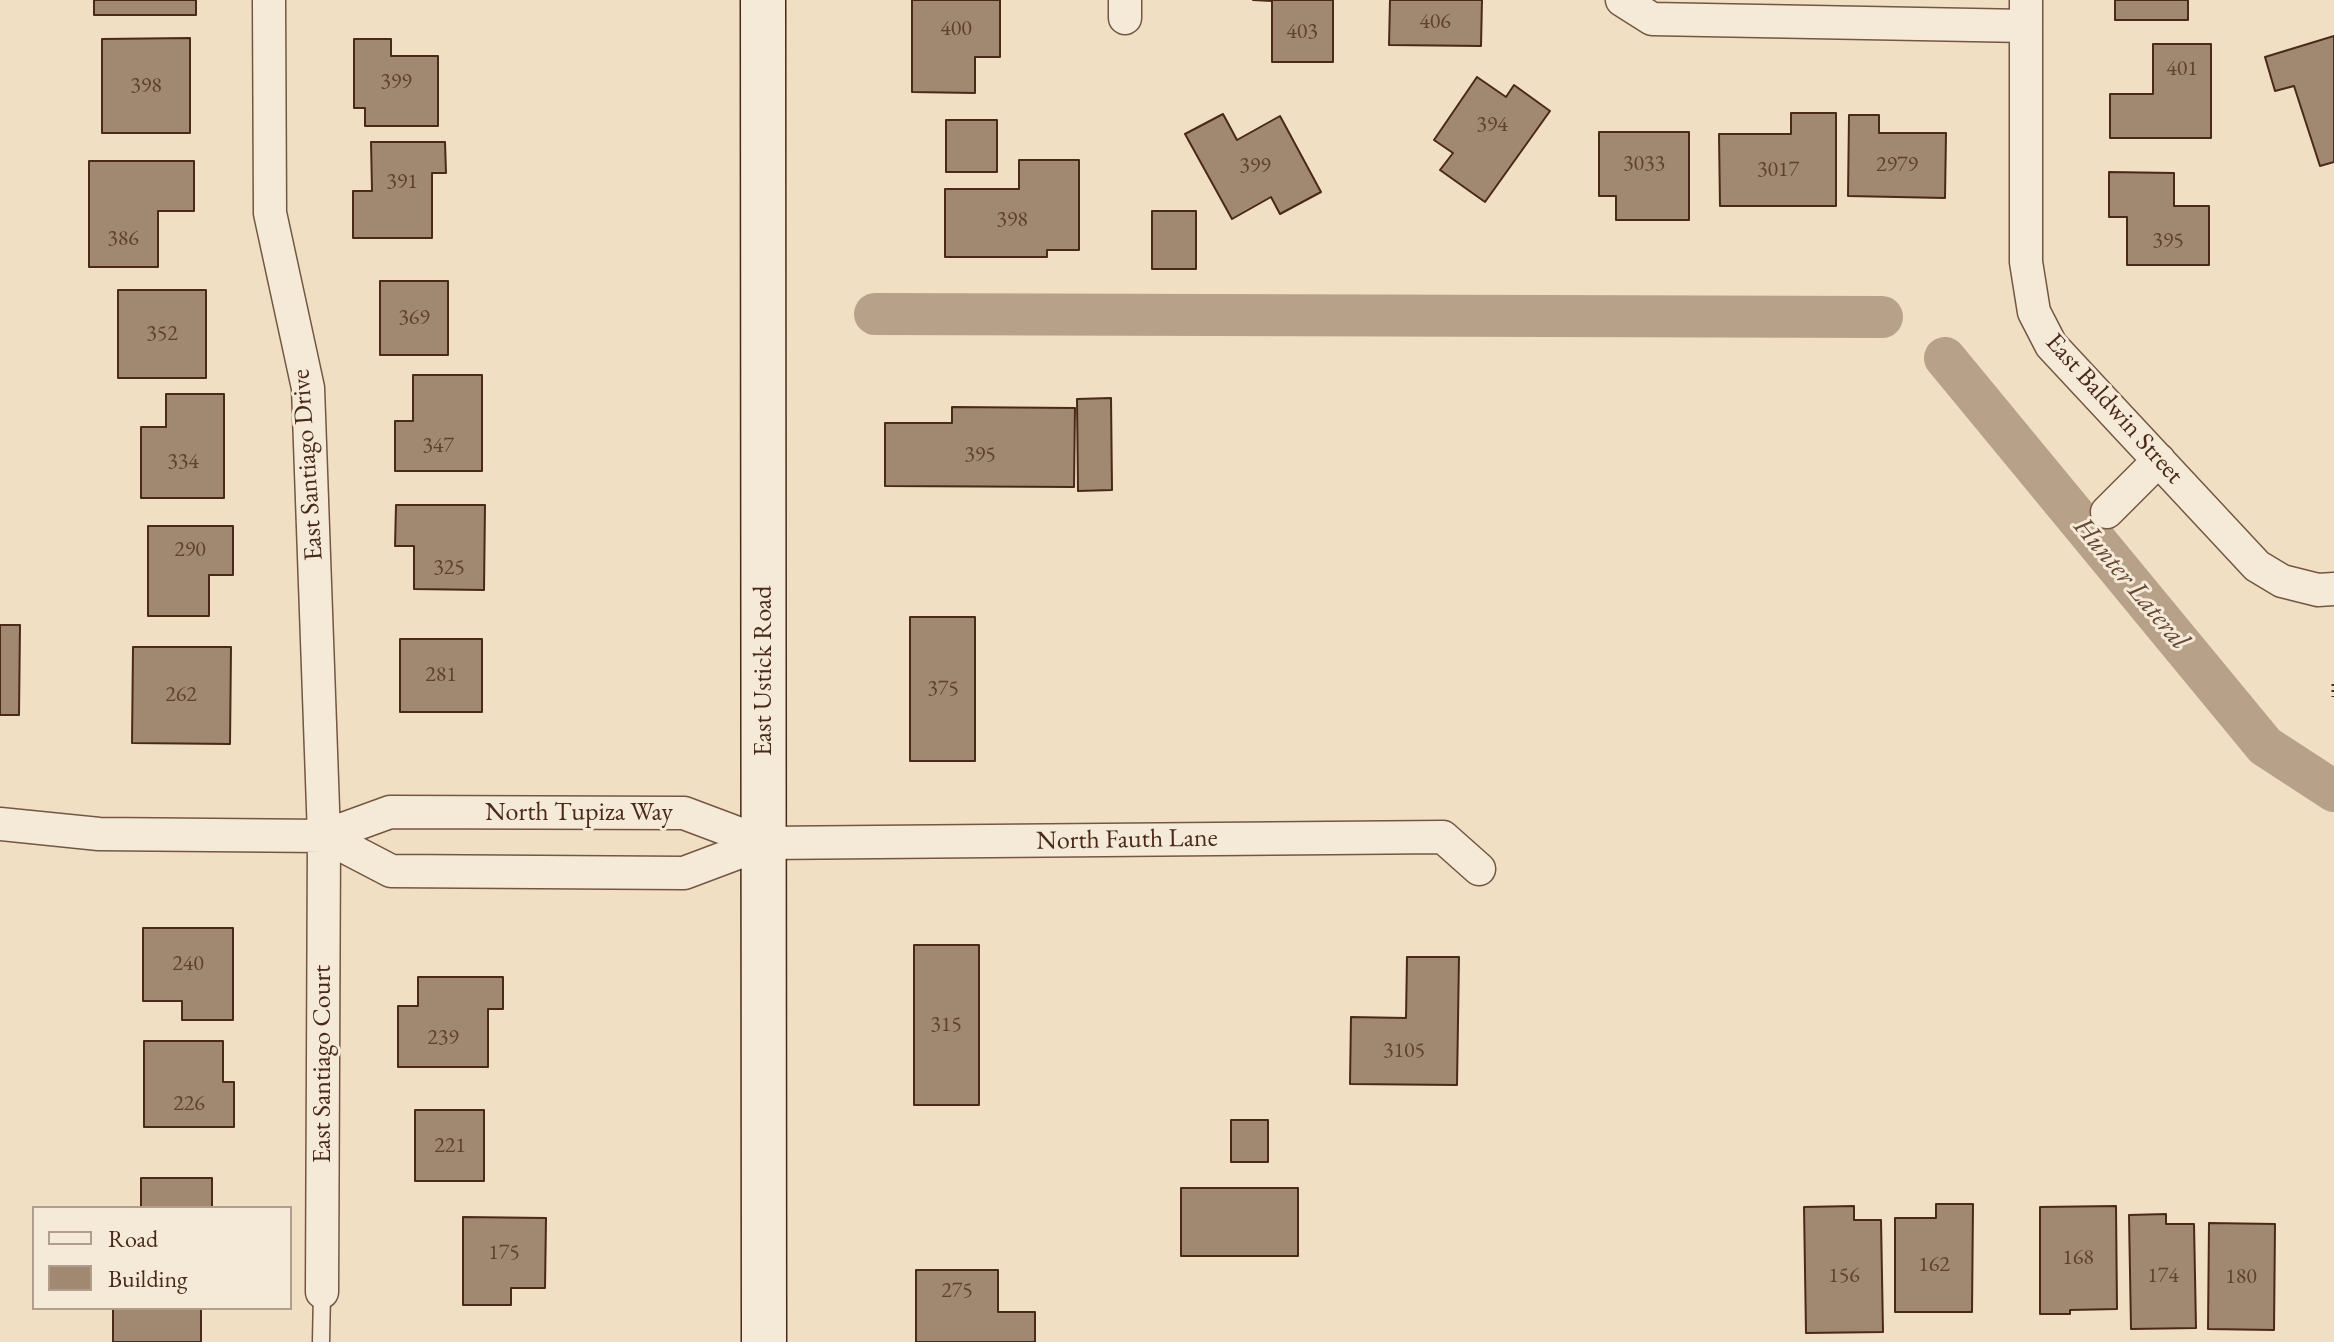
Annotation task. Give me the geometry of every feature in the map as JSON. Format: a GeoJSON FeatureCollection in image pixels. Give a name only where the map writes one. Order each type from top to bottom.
{"type":"FeatureCollection","features":[{"type":"Feature","properties":{"kind":"main road","name":"East Ustick Road"},"geometry":{"type":"LineString","coordinates":[[763,0],[764,1342]]}},
{"type":"Feature","properties":{"kind":"street","name":"East Santiago Drive"},"geometry":{"type":"LineString","coordinates":[[269,0],[270,213],[308,388],[324,836]]}},
{"type":"Feature","properties":{"kind":"street"},"geometry":{"type":"LineString","coordinates":[[1622,0],[1652,19],[2026,13]]}},
{"type":"Feature","properties":{"kind":"street","name":"East Baldwin Street"},"geometry":{"type":"LineString","coordinates":[[2026,13],[2026,262],[2034,312],[2051,345],[2257,566],[2282,581],[2318,590],[2334,589]]}},
{"type":"Feature","properties":{"kind":"street"},"geometry":{"type":"LineString","coordinates":[[2107,512],[2159,460]]}},
{"type":"Feature","properties":{"kind":"street","name":"North Tupiza Way"},"geometry":{"type":"LineString","coordinates":[[0,824],[99,834],[324,836],[390,812],[684,813],[764,843]]}},
{"type":"Feature","properties":{"kind":"street","name":"North Tupiza Way"},"geometry":{"type":"LineString","coordinates":[[324,836],[391,871],[684,873],[764,843]]}},
{"type":"Feature","properties":{"kind":"street","name":"East Santiago Court"},"geometry":{"type":"LineString","coordinates":[[322,1292],[324,836]]}},
{"type":"Feature","properties":{"kind":"street","name":"North Fauth Lane"},"geometry":{"type":"LineString","coordinates":[[764,843],[1443,837],[1479,869]]}},
{"type":"Feature","properties":{"kind":"lane"},"geometry":{"type":"LineString","coordinates":[[321,1342],[322,1292]]}},
{"type":"Feature","properties":{"kind":"path"},"geometry":{"type":"LineString","coordinates":[[2334,684],[2334,697]]}},
{"type":"Feature","properties":{"kind":"building"},"geometry":{"type":"Polygon","coordinates":[[[94,0],[196,0],[196,15],[94,15],[94,0]]]}},
{"type":"Feature","properties":{"kind":"building"},"geometry":{"type":"Polygon","coordinates":[[[912,0],[1000,0],[1000,57],[975,57],[975,93],[912,92],[912,0]]]}},
{"type":"Feature","properties":{"kind":"building"},"geometry":{"type":"Polygon","coordinates":[[[1253,0],[1333,0],[1333,62],[1272,62],[1272,1],[1253,0]]]}},
{"type":"Feature","properties":{"kind":"building"},"geometry":{"type":"Polygon","coordinates":[[[1390,0],[1482,0],[1481,46],[1389,45],[1390,0]]]}},
{"type":"Feature","properties":{"kind":"building"},"geometry":{"type":"Polygon","coordinates":[[[2115,0],[2188,0],[2188,20],[2115,20],[2115,0]]]}},
{"type":"Feature","properties":{"kind":"building"},"geometry":{"type":"Polygon","coordinates":[[[2334,36],[2334,162],[2320,166],[2294,86],[2275,91],[2265,57],[2334,36]]]}},
{"type":"Feature","properties":{"kind":"building"},"geometry":{"type":"Polygon","coordinates":[[[190,38],[190,133],[102,133],[102,39],[190,38]]]}},
{"type":"Feature","properties":{"kind":"building"},"geometry":{"type":"Polygon","coordinates":[[[354,39],[391,39],[391,56],[438,56],[438,126],[365,126],[365,108],[354,108],[354,39]]]}},
{"type":"Feature","properties":{"kind":"building"},"geometry":{"type":"Polygon","coordinates":[[[2153,44],[2211,44],[2211,138],[2110,138],[2110,94],[2153,94],[2153,44]]]}},
{"type":"Feature","properties":{"kind":"building"},"geometry":{"type":"Polygon","coordinates":[[[1477,77],[1506,97],[1514,85],[1550,111],[1485,202],[1440,170],[1453,153],[1434,140],[1477,77]]]}},
{"type":"Feature","properties":{"kind":"building"},"geometry":{"type":"Polygon","coordinates":[[[1791,113],[1836,113],[1836,206],[1720,206],[1719,134],[1791,134],[1791,113]]]}},
{"type":"Feature","properties":{"kind":"building"},"geometry":{"type":"Polygon","coordinates":[[[1223,114],[1237,140],[1280,116],[1321,192],[1280,214],[1271,197],[1232,219],[1185,134],[1223,114]]]}},
{"type":"Feature","properties":{"kind":"building"},"geometry":{"type":"Polygon","coordinates":[[[1849,115],[1879,115],[1879,133],[1946,133],[1945,198],[1848,196],[1849,115]]]}},
{"type":"Feature","properties":{"kind":"building"},"geometry":{"type":"Polygon","coordinates":[[[946,120],[997,120],[997,172],[946,172],[946,120]]]}},
{"type":"Feature","properties":{"kind":"building"},"geometry":{"type":"Polygon","coordinates":[[[1599,132],[1689,132],[1689,220],[1616,220],[1616,196],[1599,196],[1599,132]]]}},
{"type":"Feature","properties":{"kind":"building"},"geometry":{"type":"Polygon","coordinates":[[[371,142],[445,142],[446,173],[432,173],[432,238],[353,238],[353,191],[372,191],[371,142]]]}},
{"type":"Feature","properties":{"kind":"building"},"geometry":{"type":"Polygon","coordinates":[[[1019,160],[1079,160],[1079,250],[1047,250],[1047,257],[945,257],[945,189],[1019,189],[1019,160]]]}},
{"type":"Feature","properties":{"kind":"building"},"geometry":{"type":"Polygon","coordinates":[[[89,161],[194,161],[194,211],[158,211],[158,267],[89,267],[89,161]]]}},
{"type":"Feature","properties":{"kind":"building"},"geometry":{"type":"Polygon","coordinates":[[[2109,172],[2174,173],[2174,206],[2209,206],[2209,265],[2127,265],[2127,217],[2109,217],[2109,172]]]}},
{"type":"Feature","properties":{"kind":"building"},"geometry":{"type":"Polygon","coordinates":[[[1152,211],[1196,211],[1196,269],[1152,269],[1152,211]]]}},
{"type":"Feature","properties":{"kind":"building"},"geometry":{"type":"Polygon","coordinates":[[[380,281],[448,281],[448,355],[380,355],[380,281]]]}},
{"type":"Feature","properties":{"kind":"building"},"geometry":{"type":"Polygon","coordinates":[[[118,290],[206,290],[206,378],[118,378],[118,290]]]}},
{"type":"Feature","properties":{"kind":"building"},"geometry":{"type":"Polygon","coordinates":[[[413,375],[482,375],[482,471],[395,471],[395,421],[413,421],[413,375]]]}},
{"type":"Feature","properties":{"kind":"building"},"geometry":{"type":"Polygon","coordinates":[[[166,394],[224,394],[224,498],[141,498],[141,427],[166,427],[166,394]]]}},
{"type":"Feature","properties":{"kind":"building"},"geometry":{"type":"Polygon","coordinates":[[[1111,398],[1112,490],[1078,491],[1077,399],[1111,398]]]}},
{"type":"Feature","properties":{"kind":"building"},"geometry":{"type":"Polygon","coordinates":[[[952,407],[1075,408],[1074,487],[885,486],[885,423],[952,423],[952,407]]]}},
{"type":"Feature","properties":{"kind":"building"},"geometry":{"type":"Polygon","coordinates":[[[396,505],[485,505],[484,590],[414,589],[414,546],[395,546],[396,505]]]}},
{"type":"Feature","properties":{"kind":"building"},"geometry":{"type":"Polygon","coordinates":[[[148,526],[233,526],[233,575],[209,575],[209,616],[148,616],[148,526]]]}},
{"type":"Feature","properties":{"kind":"building"},"geometry":{"type":"Polygon","coordinates":[[[910,617],[975,617],[975,761],[910,761],[910,617]]]}},
{"type":"Feature","properties":{"kind":"building"},"geometry":{"type":"Polygon","coordinates":[[[0,625],[20,625],[19,715],[0,715],[0,625]]]}},
{"type":"Feature","properties":{"kind":"building"},"geometry":{"type":"Polygon","coordinates":[[[400,639],[482,639],[482,712],[400,712],[400,639]]]}},
{"type":"Feature","properties":{"kind":"building"},"geometry":{"type":"Polygon","coordinates":[[[133,647],[231,647],[230,744],[132,743],[133,647]]]}},
{"type":"Feature","properties":{"kind":"building"},"geometry":{"type":"Polygon","coordinates":[[[143,928],[233,928],[233,1020],[182,1020],[182,1001],[143,1001],[143,928]]]}},
{"type":"Feature","properties":{"kind":"building"},"geometry":{"type":"Polygon","coordinates":[[[914,945],[979,945],[979,1105],[914,1105],[914,945]]]}},
{"type":"Feature","properties":{"kind":"building"},"geometry":{"type":"Polygon","coordinates":[[[1407,957],[1459,957],[1457,1085],[1350,1084],[1351,1017],[1406,1018],[1407,957]]]}},
{"type":"Feature","properties":{"kind":"building"},"geometry":{"type":"Polygon","coordinates":[[[418,977],[503,977],[503,1009],[488,1009],[488,1067],[398,1067],[398,1006],[418,1006],[418,977]]]}},
{"type":"Feature","properties":{"kind":"building"},"geometry":{"type":"Polygon","coordinates":[[[144,1041],[223,1041],[223,1082],[234,1082],[234,1127],[144,1127],[144,1041]]]}},
{"type":"Feature","properties":{"kind":"building"},"geometry":{"type":"Polygon","coordinates":[[[415,1110],[484,1110],[484,1181],[415,1181],[415,1110]]]}},
{"type":"Feature","properties":{"kind":"building"},"geometry":{"type":"Polygon","coordinates":[[[1231,1120],[1268,1120],[1268,1162],[1231,1162],[1231,1120]]]}},
{"type":"Feature","properties":{"kind":"building"},"geometry":{"type":"Polygon","coordinates":[[[141,1178],[212,1178],[212,1206],[141,1206],[141,1178]]]}},
{"type":"Feature","properties":{"kind":"building"},"geometry":{"type":"Polygon","coordinates":[[[1181,1188],[1298,1188],[1298,1256],[1181,1256],[1181,1188]]]}},
{"type":"Feature","properties":{"kind":"building"},"geometry":{"type":"Polygon","coordinates":[[[1936,1204],[1973,1204],[1972,1312],[1895,1312],[1895,1218],[1936,1218],[1936,1204]]]}},
{"type":"Feature","properties":{"kind":"building"},"geometry":{"type":"Polygon","coordinates":[[[1854,1206],[1854,1220],[1881,1220],[1883,1332],[1806,1333],[1804,1207],[1854,1206]]]}},
{"type":"Feature","properties":{"kind":"building"},"geometry":{"type":"Polygon","coordinates":[[[2116,1206],[2117,1309],[2040,1314],[2040,1207],[2116,1206]]]}},
{"type":"Feature","properties":{"kind":"building"},"geometry":{"type":"Polygon","coordinates":[[[2166,1214],[2166,1224],[2194,1224],[2196,1328],[2131,1329],[2129,1215],[2166,1214]]]}},
{"type":"Feature","properties":{"kind":"building"},"geometry":{"type":"Polygon","coordinates":[[[463,1217],[546,1218],[545,1288],[511,1288],[511,1305],[463,1305],[463,1217]]]}},
{"type":"Feature","properties":{"kind":"building"},"geometry":{"type":"Polygon","coordinates":[[[2209,1223],[2275,1224],[2274,1330],[2208,1329],[2209,1223]]]}},
{"type":"Feature","properties":{"kind":"building"},"geometry":{"type":"Polygon","coordinates":[[[916,1270],[998,1270],[998,1312],[1035,1312],[1035,1342],[916,1342],[916,1270]]]}},
{"type":"Feature","properties":{"kind":"building"},"geometry":{"type":"Polygon","coordinates":[[[113,1310],[201,1310],[201,1342],[113,1342],[113,1310]]]}},
{"type":"Feature","properties":{"kind":"waterway"},"geometry":{"type":"LineString","coordinates":[[875,314],[1882,317]]}},
{"type":"Feature","properties":{"kind":"waterway","name":"Hunter Lateral"},"geometry":{"type":"LineString","coordinates":[[1945,358],[2265,746],[2334,791]]}}]}
